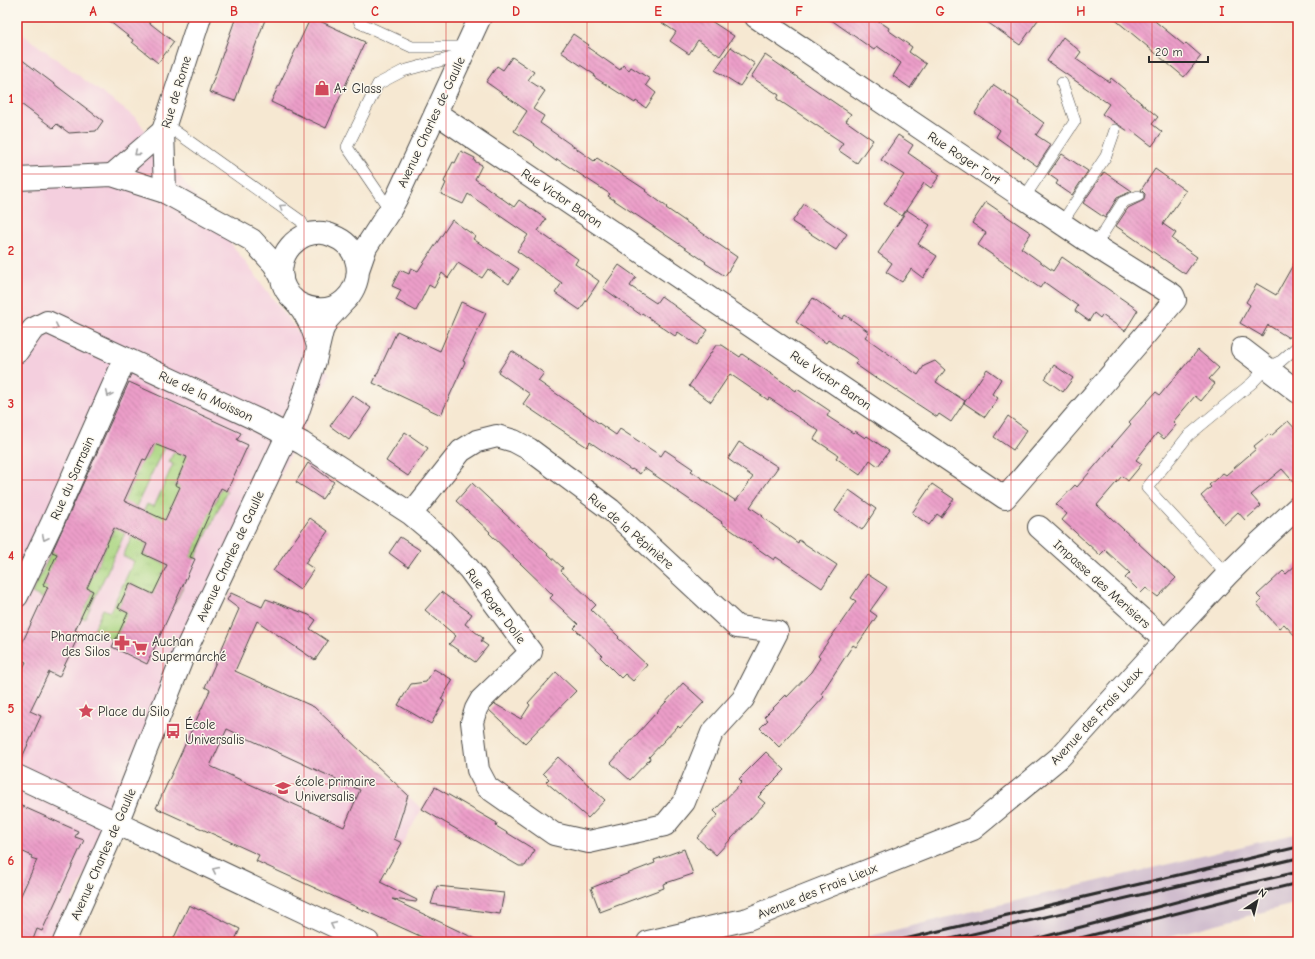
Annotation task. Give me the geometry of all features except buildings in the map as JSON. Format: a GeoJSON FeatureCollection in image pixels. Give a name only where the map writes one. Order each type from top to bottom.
{"type":"FeatureCollection","features":[{"type":"Feature","properties":{"kind":"street","name":"Avenue Charles de Gaulle"},"geometry":{"type":"LineString","coordinates":[[358,270],[366,248],[385,218],[480,17]]}},
{"type":"Feature","properties":{"kind":"street","name":"Rue Roger Tort"},"geometry":{"type":"LineString","coordinates":[[756,17],[1061,224],[1173,295]]}},
{"type":"Feature","properties":{"kind":"street","name":"Rue de Rome"},"geometry":{"type":"LineString","coordinates":[[165,192],[164,128],[195,19]]}},
{"type":"Feature","properties":{"kind":"street","name":"Rue Victor Baron"},"geometry":{"type":"LineString","coordinates":[[436,112],[1005,498],[1175,300],[1173,295]]}},
{"type":"Feature","properties":{"kind":"street"},"geometry":{"type":"LineString","coordinates":[[112,175],[164,128]]}},
{"type":"Feature","properties":{"kind":"street"},"geometry":{"type":"LineString","coordinates":[[17,179],[112,175],[165,192],[252,240],[274,264],[282,278],[288,294],[296,302],[309,321],[318,346]]}},
{"type":"Feature","properties":{"kind":"street"},"geometry":{"type":"LineString","coordinates":[[252,240],[283,242],[312,236],[355,235],[385,218]]}},
{"type":"Feature","properties":{"kind":"street"},"geometry":{"type":"LineString","coordinates":[[282,278],[282,263],[285,253],[291,245],[312,236],[338,238],[353,252],[358,270],[355,286],[341,304],[318,310],[307,308],[296,302]]}},
{"type":"Feature","properties":{"kind":"street","name":"Avenue Charles de Gaulle"},"geometry":{"type":"LineString","coordinates":[[64,942],[117,824],[183,656],[297,415],[327,320],[347,298]]}},
{"type":"Feature","properties":{"kind":"street","name":"Rue de la Moisson"},"geometry":{"type":"LineString","coordinates":[[17,352],[33,330],[47,322],[287,435]]}},
{"type":"Feature","properties":{"kind":"street"},"geometry":{"type":"LineString","coordinates":[[1242,349],[1298,392]]}},
{"type":"Feature","properties":{"kind":"street","name":"Rue du Sarrasin"},"geometry":{"type":"LineString","coordinates":[[17,596],[52,523],[125,358]]}},
{"type":"Feature","properties":{"kind":"street","name":"Rue Roger Dolle"},"geometry":{"type":"LineString","coordinates":[[287,435],[302,443],[411,514],[442,540],[469,569],[531,652],[481,700],[476,709],[472,722],[478,770],[487,786],[554,834],[589,842],[665,825],[684,802],[712,733],[743,699],[753,680]]}},
{"type":"Feature","properties":{"kind":"street","name":"Rue de la Pépinière"},"geometry":{"type":"LineString","coordinates":[[411,514],[461,451],[477,441],[497,436],[514,441],[529,449],[611,510],[737,627],[777,632],[753,680]]}},
{"type":"Feature","properties":{"kind":"street","name":"Avenue des Frais Lieux"},"geometry":{"type":"LineString","coordinates":[[648,942],[748,919],[973,829],[1060,757],[1227,575],[1298,507]]}},
{"type":"Feature","properties":{"kind":"street","name":"Impasse des Merisiers"},"geometry":{"type":"LineString","coordinates":[[1039,527],[1166,641]]}},
{"type":"Feature","properties":{"kind":"street"},"geometry":{"type":"LineString","coordinates":[[17,776],[368,942]]}},
{"type":"Feature","properties":{"kind":"lane"},"geometry":{"type":"LineString","coordinates":[[358,17],[360,23],[412,47],[464,51]]}},
{"type":"Feature","properties":{"kind":"lane"},"geometry":{"type":"LineString","coordinates":[[385,218],[347,147],[378,84],[403,72],[464,51]]}},
{"type":"Feature","properties":{"kind":"lane"},"geometry":{"type":"LineString","coordinates":[[1024,198],[1075,121],[1062,83]]}},
{"type":"Feature","properties":{"kind":"lane"},"geometry":{"type":"LineString","coordinates":[[164,128],[301,221],[312,236]]}},
{"type":"Feature","properties":{"kind":"lane"},"geometry":{"type":"LineString","coordinates":[[1061,224],[1106,156],[1115,130]]}},
{"type":"Feature","properties":{"kind":"lane"},"geometry":{"type":"LineString","coordinates":[[1095,246],[1124,202],[1138,196]]}},
{"type":"Feature","properties":{"kind":"lane"},"geometry":{"type":"LineString","coordinates":[[1227,575],[1148,488],[1188,436],[1252,383],[1266,368],[1281,361],[1298,346]]}},
{"type":"Feature","properties":{"kind":"shaded area"},"geometry":{"type":"Polygon","coordinates":[[[17,30],[136,118],[330,374],[52,942],[17,942],[17,30]]]}},
{"type":"Feature","properties":{"kind":"shaded area","name":"école primaire Universalis"},"geometry":{"type":"Polygon","coordinates":[[[216,662],[314,707],[422,809],[380,882],[372,901],[359,896],[354,906],[256,861],[259,855],[156,808],[210,690],[205,687],[216,662]]]}},
{"type":"Feature","properties":{"kind":"shaded area"},"geometry":{"type":"Polygon","coordinates":[[[1298,833],[1298,903],[1147,942],[845,942],[1298,833]]]}},
{"type":"Feature","properties":{"kind":"green space"},"geometry":{"type":"Polygon","coordinates":[[[189,420],[197,437],[175,485],[215,503],[221,488],[227,491],[195,559],[190,557],[203,529],[187,522],[147,544],[143,554],[167,565],[162,575],[184,585],[175,604],[130,583],[118,608],[127,612],[126,616],[131,618],[126,629],[121,627],[115,641],[93,631],[103,609],[110,612],[134,561],[123,556],[147,504],[154,507],[173,464],[169,462],[189,420]]]}},
{"type":"Feature","properties":{"kind":"green space"},"geometry":{"type":"Polygon","coordinates":[[[167,441],[135,509],[123,503],[135,478],[140,458],[146,460],[154,443],[167,441]]]}},
{"type":"Feature","properties":{"kind":"green space"},"geometry":{"type":"Polygon","coordinates":[[[132,518],[85,619],[32,593],[52,551],[57,554],[43,585],[77,601],[77,605],[85,609],[93,591],[81,585],[95,571],[118,520],[132,518]]]}},
{"type":"Feature","properties":{"kind":"railway"},"geometry":{"type":"LineString","coordinates":[[892,942],[1298,847]]}},
{"type":"Feature","properties":{"kind":"railway"},"geometry":{"type":"LineString","coordinates":[[938,942],[1298,858]]}},
{"type":"Feature","properties":{"kind":"railway"},"geometry":{"type":"LineString","coordinates":[[1024,942],[1237,886],[1298,872]]}},
{"type":"Feature","properties":{"kind":"railway"},"geometry":{"type":"LineString","coordinates":[[1065,942],[1298,883]]}},
{"type":"Feature","properties":{"kind":"place","name":"A+ Glass"},"geometry":{"type":"Point","coordinates":[322,88]}},
{"type":"Feature","properties":{"kind":"place","name":"Pharmacie des Silos"},"geometry":{"type":"Point","coordinates":[122,643]}},
{"type":"Feature","properties":{"kind":"place","name":"Auchan Supermarché"},"geometry":{"type":"Point","coordinates":[140,648]}},
{"type":"Feature","properties":{"kind":"place","name":"Place du Silo"},"geometry":{"type":"Point","coordinates":[86,711]}},
{"type":"Feature","properties":{"kind":"place","name":"École Universalis"},"geometry":{"type":"Point","coordinates":[173,731]}},
{"type":"Feature","properties":{"kind":"place","name":"école primaire Universalis"},"geometry":{"type":"Point","coordinates":[283,788]}}]}
